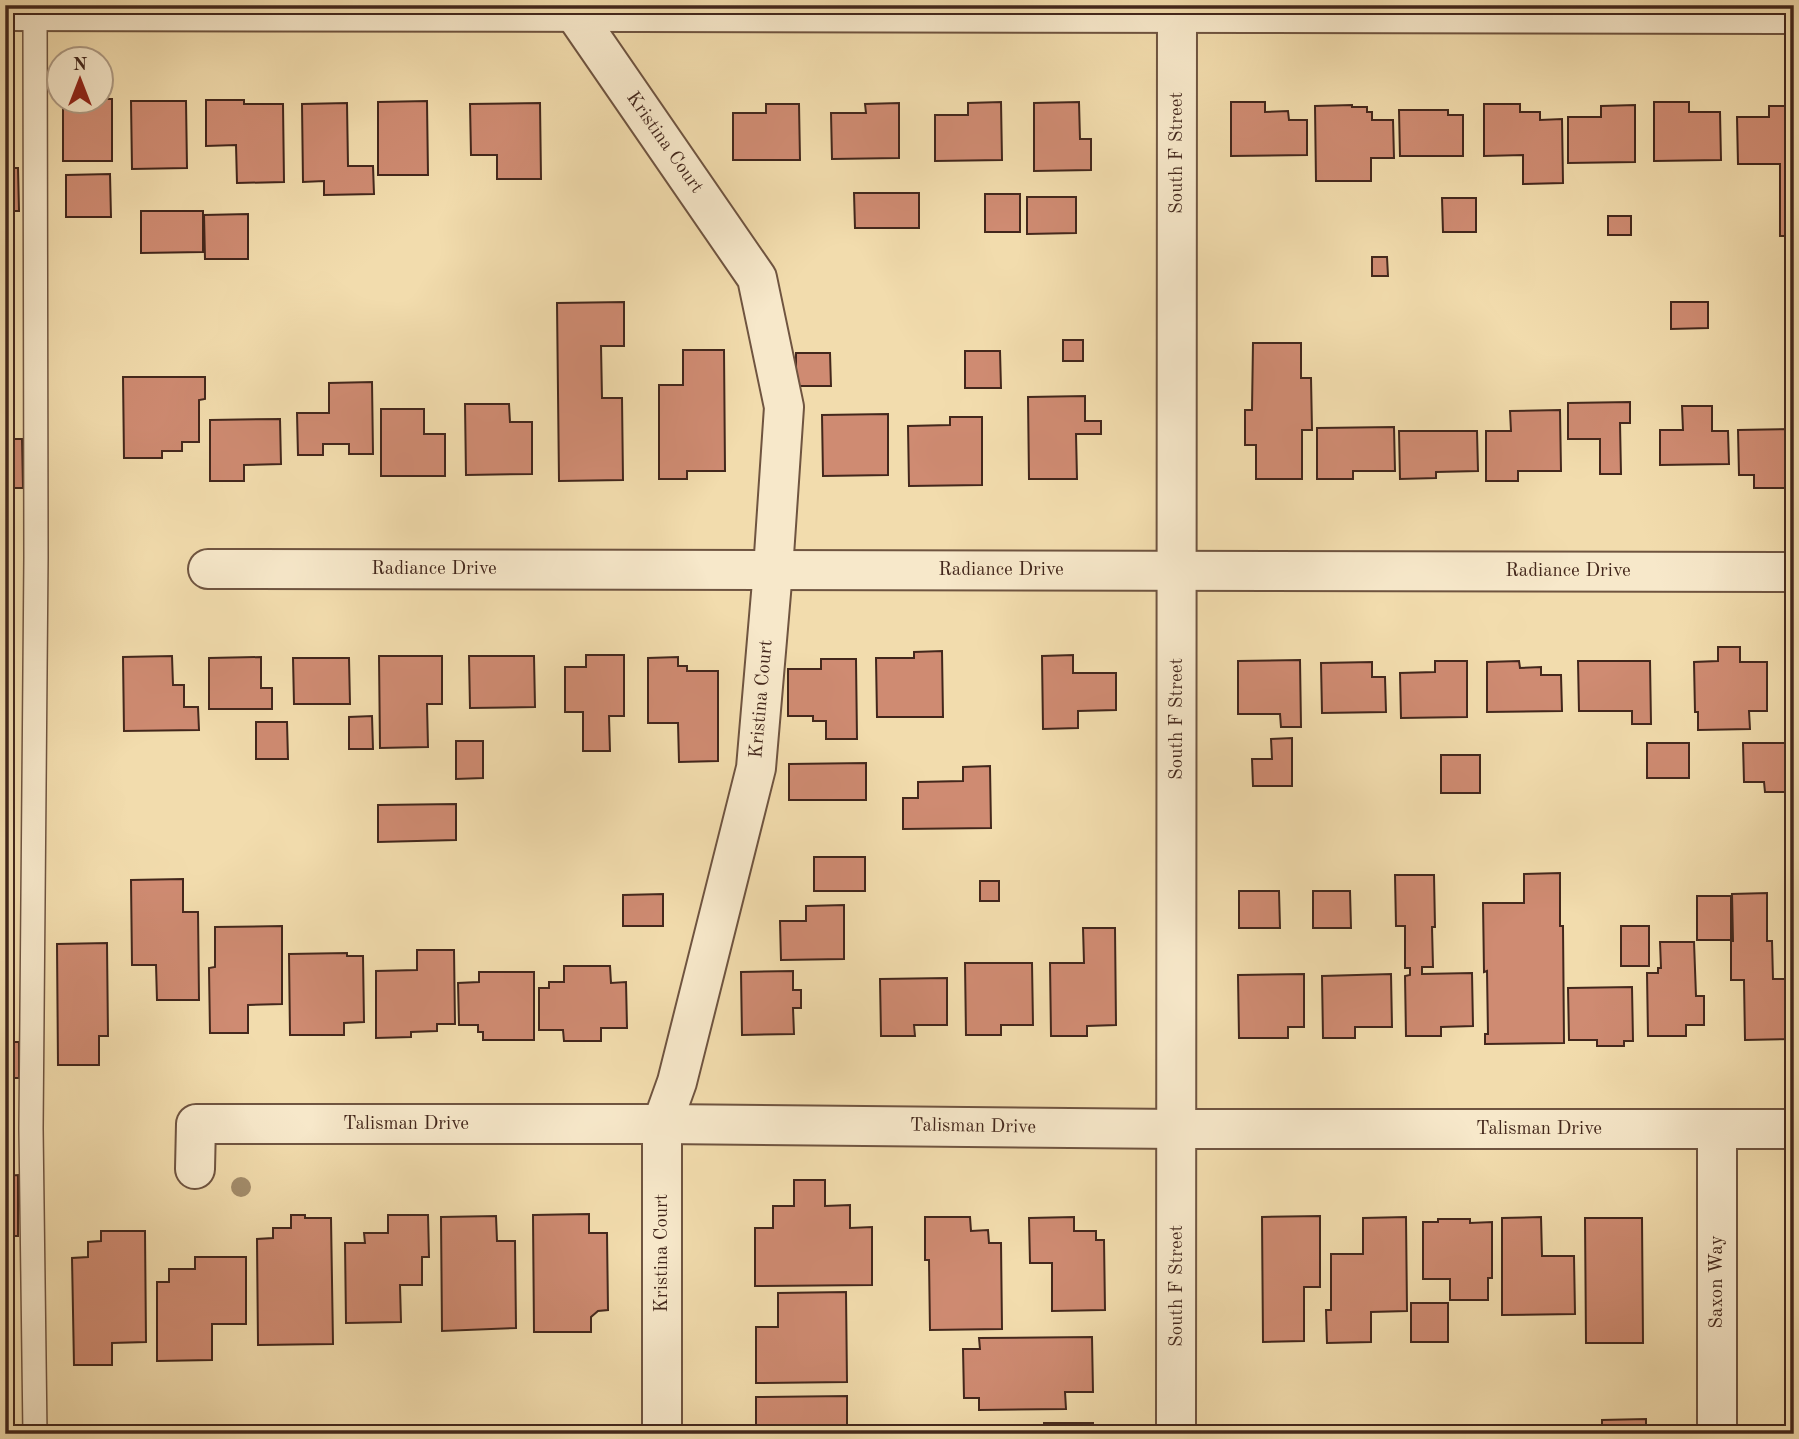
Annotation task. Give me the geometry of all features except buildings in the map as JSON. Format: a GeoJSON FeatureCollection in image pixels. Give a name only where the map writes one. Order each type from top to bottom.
{"type":"FeatureCollection","features":[{"type":"Feature","properties":{"kind":"street","name":"Kristina Court"},"geometry":{"type":"LineString","coordinates":[[571,9],[757,278],[784,407],[756,768],[677,1082],[662,1124],[662,1434]]}},
{"type":"Feature","properties":{"kind":"street"},"geometry":{"type":"LineString","coordinates":[[20,11],[1177,9],[1794,14]]}},
{"type":"Feature","properties":{"kind":"street","name":"South F Street"},"geometry":{"type":"LineString","coordinates":[[1176,1434],[1177,9]]}},
{"type":"Feature","properties":{"kind":"street","name":"Radiance Drive"},"geometry":{"type":"LineString","coordinates":[[208,569],[1794,572]]}},
{"type":"Feature","properties":{"kind":"street","name":"Talisman Drive"},"geometry":{"type":"LineString","coordinates":[[195,1169],[196,1124],[1794,1129]]}},
{"type":"Feature","properties":{"kind":"street","name":"Saxon Way"},"geometry":{"type":"LineString","coordinates":[[1717,1129],[1717,1434]]}},
{"type":"Feature","properties":{"kind":"lane"},"geometry":{"type":"LineString","coordinates":[[20,11],[36,571],[32,1115],[35,1434]]}}]}
